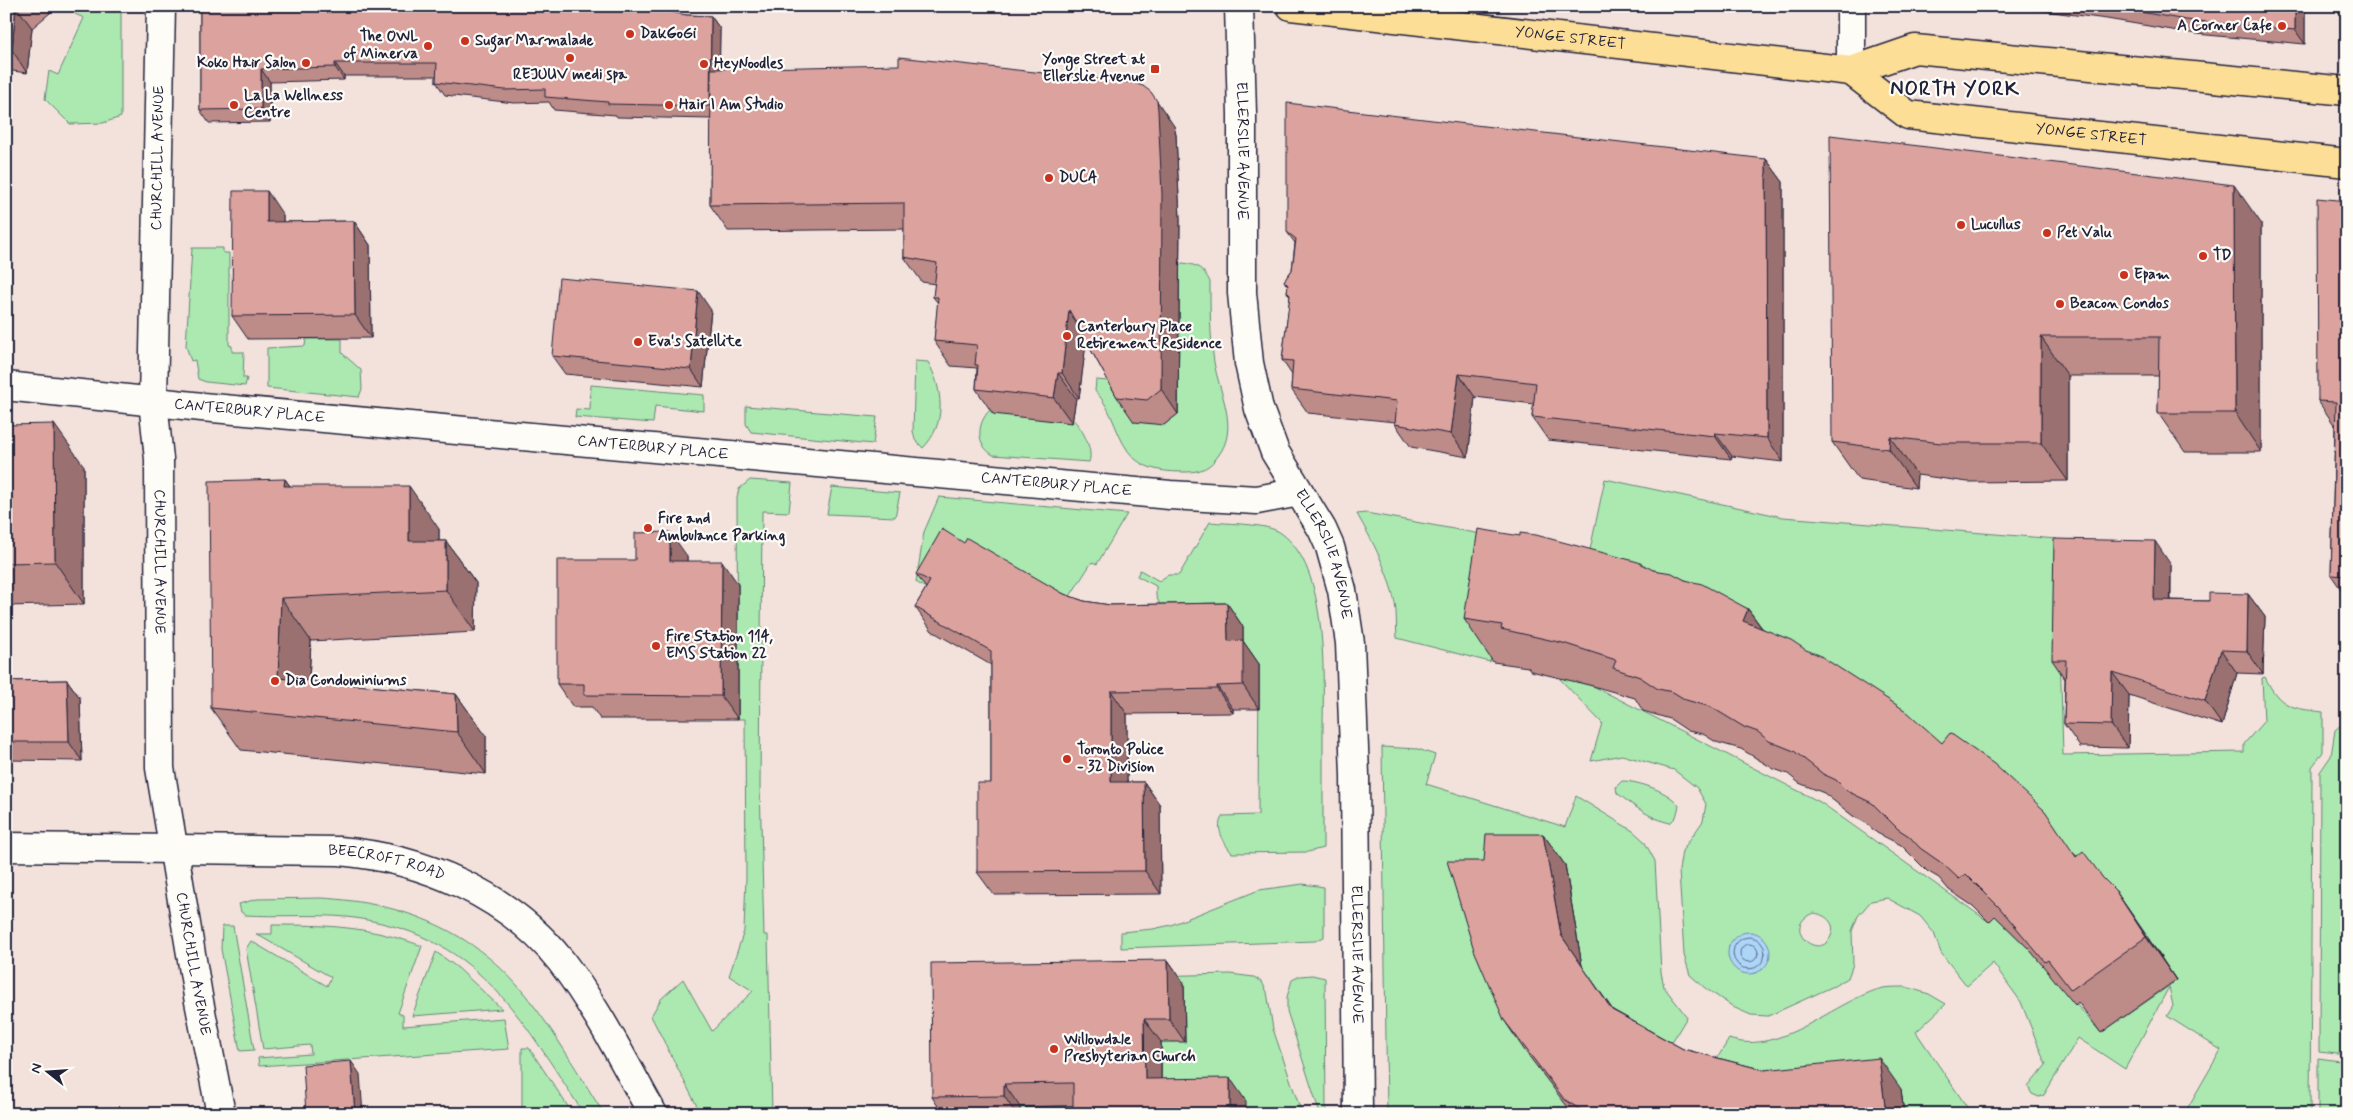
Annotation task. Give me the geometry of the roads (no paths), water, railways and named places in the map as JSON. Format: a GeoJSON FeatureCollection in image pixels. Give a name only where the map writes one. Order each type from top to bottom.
{"type":"FeatureCollection","features":[{"type":"Feature","properties":{"kind":"main road","name":"YONGE STREET"},"geometry":{"type":"LineString","coordinates":[[1291,6],[1851,71],[1915,49],[2347,91]]}},
{"type":"Feature","properties":{"kind":"main road","name":"YONGE STREET"},"geometry":{"type":"LineString","coordinates":[[1851,71],[1908,115],[2347,163]]}},
{"type":"Feature","properties":{"kind":"street","name":"CHURCHILL AVENUE"},"geometry":{"type":"LineString","coordinates":[[161,6],[153,402],[159,458],[160,768],[198,996],[221,1114]]}},
{"type":"Feature","properties":{"kind":"street","name":"ELLERSLIE AVENUE"},"geometry":{"type":"LineString","coordinates":[[1239,6],[1242,114],[1241,246],[1246,340],[1253,386],[1266,431],[1280,463],[1322,529],[1330,547],[1342,590],[1350,643],[1355,776],[1358,1114]]}},
{"type":"Feature","properties":{"kind":"street"},"geometry":{"type":"LineString","coordinates":[[1851,6],[1851,71]]}},
{"type":"Feature","properties":{"kind":"street","name":"CANTERBURY PLACE"},"geometry":{"type":"LineString","coordinates":[[6,386],[153,402],[1198,498],[1257,500],[1298,492]]}},
{"type":"Feature","properties":{"kind":"street","name":"BEECROFT ROAD"},"geometry":{"type":"LineString","coordinates":[[6,847],[339,851],[377,855],[442,875],[491,900],[533,932],[559,959],[584,994],[653,1114]]}},
{"type":"Feature","properties":{"kind":"water"},"geometry":{"type":"Polygon","coordinates":[[[1749,932],[1764,938],[1770,953],[1764,968],[1749,974],[1734,968],[1728,953],[1734,938],[1749,932]]]}},
{"type":"Feature","properties":{"kind":"place","name":"A Corner Cafe"},"geometry":{"type":"Point","coordinates":[2282,26]}},
{"type":"Feature","properties":{"kind":"place","name":"DakGoGi"},"geometry":{"type":"Point","coordinates":[630,34]}},
{"type":"Feature","properties":{"kind":"place","name":"Sugar Marmalade"},"geometry":{"type":"Point","coordinates":[465,41]}},
{"type":"Feature","properties":{"kind":"place","name":"The OWL of Minerva"},"geometry":{"type":"Point","coordinates":[428,46]}},
{"type":"Feature","properties":{"kind":"place","name":"REJUUV medi spa"},"geometry":{"type":"Point","coordinates":[570,58]}},
{"type":"Feature","properties":{"kind":"place","name":"Koko Hair Salon"},"geometry":{"type":"Point","coordinates":[306,63]}},
{"type":"Feature","properties":{"kind":"place","name":"HeyNoodles"},"geometry":{"type":"Point","coordinates":[704,64]}},
{"type":"Feature","properties":{"kind":"place","name":"Yonge Street at Ellerslie Avenue"},"geometry":{"type":"Point","coordinates":[1155,69]}},
{"type":"Feature","properties":{"kind":"place","name":"La La Wellness Centre"},"geometry":{"type":"Point","coordinates":[234,105]}},
{"type":"Feature","properties":{"kind":"place","name":"Hair I Am Studio"},"geometry":{"type":"Point","coordinates":[669,105]}},
{"type":"Feature","properties":{"kind":"place","name":"DUCA"},"geometry":{"type":"Point","coordinates":[1049,178]}},
{"type":"Feature","properties":{"kind":"place","name":"Lucullus"},"geometry":{"type":"Point","coordinates":[1961,225]}},
{"type":"Feature","properties":{"kind":"place","name":"Pet Valu"},"geometry":{"type":"Point","coordinates":[2047,233]}},
{"type":"Feature","properties":{"kind":"place","name":"TD"},"geometry":{"type":"Point","coordinates":[2203,256]}},
{"type":"Feature","properties":{"kind":"place","name":"Epam"},"geometry":{"type":"Point","coordinates":[2124,275]}},
{"type":"Feature","properties":{"kind":"place","name":"Beacon Condos"},"geometry":{"type":"Point","coordinates":[2060,304]}},
{"type":"Feature","properties":{"kind":"place","name":"Canterbury Place Retirement Residence"},"geometry":{"type":"Point","coordinates":[1067,336]}},
{"type":"Feature","properties":{"kind":"place","name":"Eva's Satellite"},"geometry":{"type":"Point","coordinates":[638,342]}},
{"type":"Feature","properties":{"kind":"place","name":"Fire and Ambulance Parking"},"geometry":{"type":"Point","coordinates":[648,528]}},
{"type":"Feature","properties":{"kind":"place","name":"Fire Station 114, EMS Station 22"},"geometry":{"type":"Point","coordinates":[656,646]}},
{"type":"Feature","properties":{"kind":"place","name":"Dia Condominiums"},"geometry":{"type":"Point","coordinates":[275,681]}},
{"type":"Feature","properties":{"kind":"place","name":"Toronto Police - 32 Division"},"geometry":{"type":"Point","coordinates":[1067,759]}},
{"type":"Feature","properties":{"kind":"place","name":"Willowdale Presbyterian Church"},"geometry":{"type":"Point","coordinates":[1054,1049]}},
{"type":"Feature","properties":{"kind":"district","name":"NORTH YORK"},"geometry":{"type":"Point","coordinates":[1955,89]}}]}
